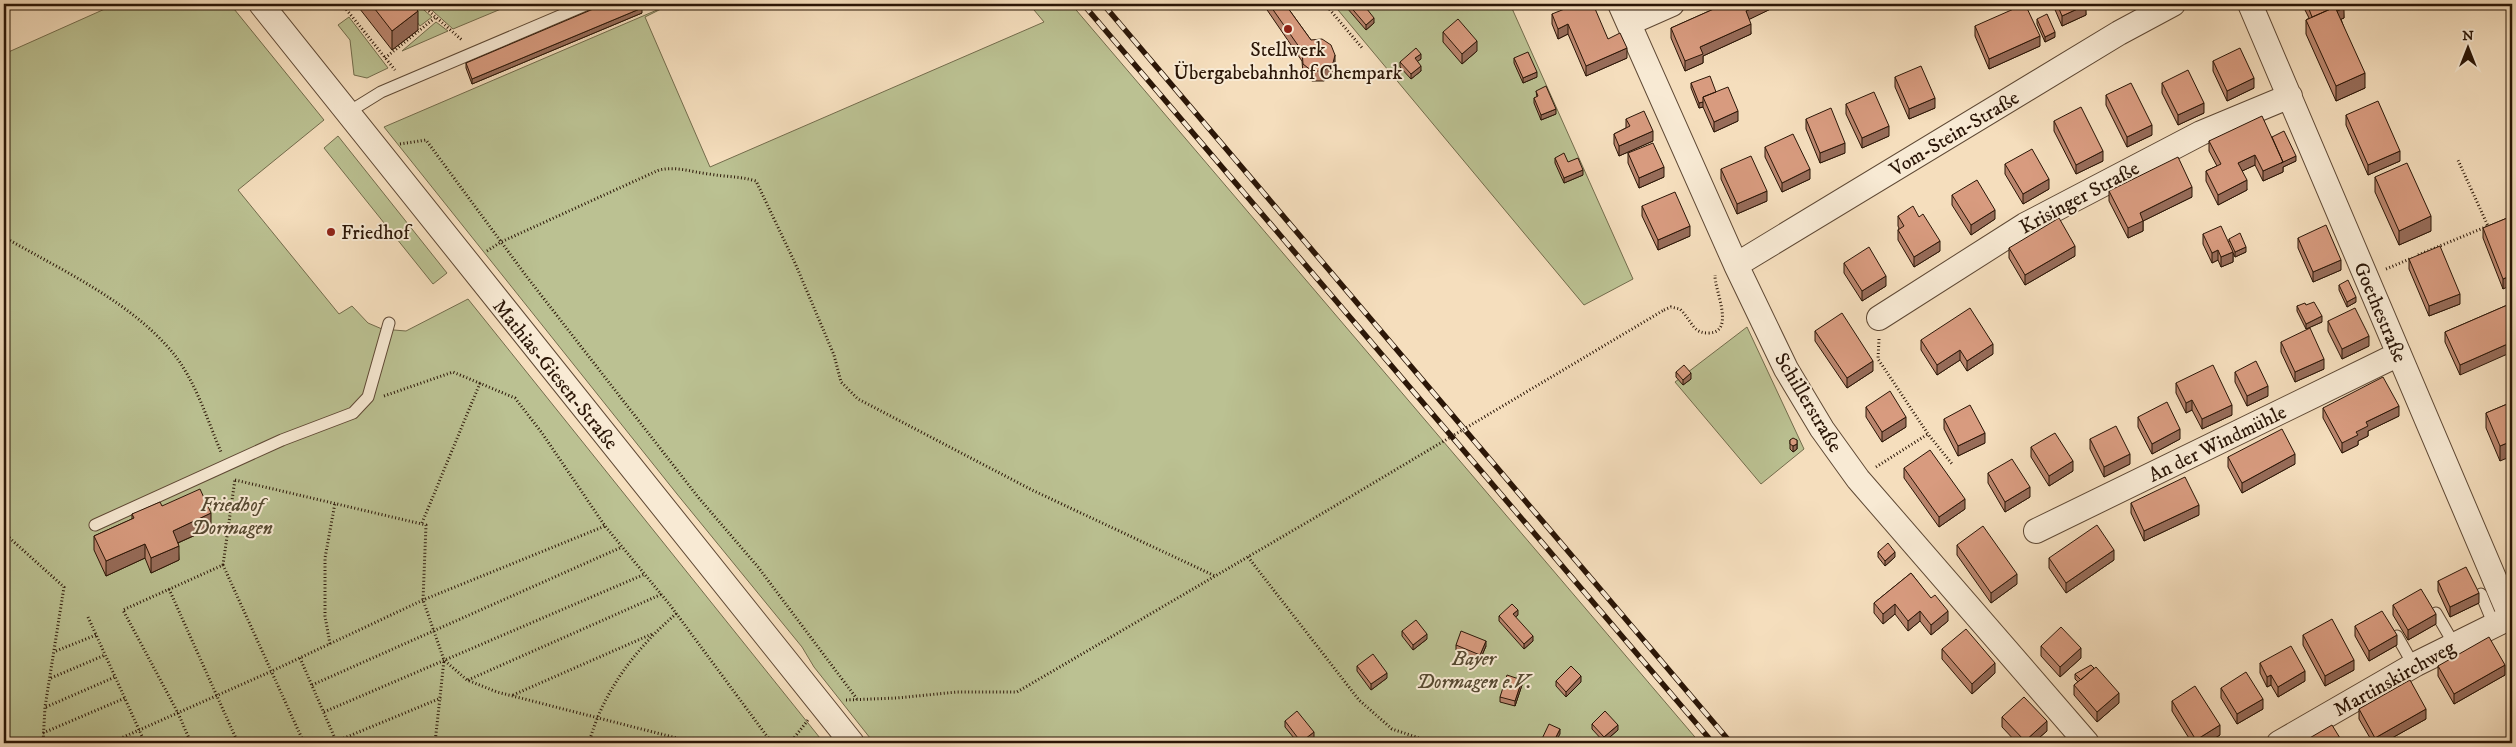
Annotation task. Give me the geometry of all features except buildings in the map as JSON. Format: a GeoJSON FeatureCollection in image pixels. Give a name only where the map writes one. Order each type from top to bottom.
{"type":"FeatureCollection","features":[{"type":"Feature","properties":{"kind":"street","name":"Mathias-Giesen-Straße"},"geometry":{"type":"LineString","coordinates":[[261,4],[467,263],[816,714],[852,743]]}},
{"type":"Feature","properties":{"kind":"street"},"geometry":{"type":"LineString","coordinates":[[1624,13],[1672,4]]}},
{"type":"Feature","properties":{"kind":"street","name":"Vom-Stein-Straße"},"geometry":{"type":"LineString","coordinates":[[1736,265],[2120,33],[2173,4]]}},
{"type":"Feature","properties":{"kind":"street","name":"Goethestraße"},"geometry":{"type":"LineString","coordinates":[[2250,4],[2399,354],[2506,621]]}},
{"type":"Feature","properties":{"kind":"street","name":"Schillerstraße"},"geometry":{"type":"LineString","coordinates":[[1624,13],[1736,265],[1786,369],[1822,429],[1858,479],[2087,743]]}},
{"type":"Feature","properties":{"kind":"street","name":"Krisinger Straße"},"geometry":{"type":"LineString","coordinates":[[1879,318],[2025,225],[2200,133],[2290,96]]}},
{"type":"Feature","properties":{"kind":"street","name":"An der Windmühle"},"geometry":{"type":"LineString","coordinates":[[2036,532],[2399,354]]}},
{"type":"Feature","properties":{"kind":"street","name":"Martinskirchweg"},"geometry":{"type":"LineString","coordinates":[[2279,743],[2454,644],[2506,621]]}},
{"type":"Feature","properties":{"kind":"lane"},"geometry":{"type":"LineString","coordinates":[[347,113],[381,92],[588,4]]}},
{"type":"Feature","properties":{"kind":"lane"},"geometry":{"type":"LineString","coordinates":[[95,524],[282,440],[353,413],[368,397],[389,323]]}},
{"type":"Feature","properties":{"kind":"lane"},"geometry":{"type":"LineString","coordinates":[[2481,594],[2506,621]]}},
{"type":"Feature","properties":{"kind":"lane"},"geometry":{"type":"LineString","coordinates":[[2436,613],[2454,644]]}},
{"type":"Feature","properties":{"kind":"lane"},"geometry":{"type":"LineString","coordinates":[[2397,636],[2414,666]]}},
{"type":"Feature","properties":{"kind":"path"},"geometry":{"type":"LineString","coordinates":[[342,4],[405,82]]}},
{"type":"Feature","properties":{"kind":"path"},"geometry":{"type":"LineString","coordinates":[[421,4],[475,51]]}},
{"type":"Feature","properties":{"kind":"path"},"geometry":{"type":"LineString","coordinates":[[1325,4],[1363,49]]}},
{"type":"Feature","properties":{"kind":"path"},"geometry":{"type":"LineString","coordinates":[[385,58],[436,17]]}},
{"type":"Feature","properties":{"kind":"path"},"geometry":{"type":"LineString","coordinates":[[374,147],[426,140],[501,242],[698,497],[758,567],[857,699]]}},
{"type":"Feature","properties":{"kind":"path"},"geometry":{"type":"LineString","coordinates":[[2367,277],[2488,226],[2457,158]]}},
{"type":"Feature","properties":{"kind":"path"},"geometry":{"type":"LineString","coordinates":[[467,263],[501,242],[659,170],[682,168],[710,174],[737,175],[756,181],[795,263],[834,355],[841,382],[858,399],[1032,490],[1214,576]]}},
{"type":"Feature","properties":{"kind":"path"},"geometry":{"type":"LineString","coordinates":[[4,237],[95,290],[142,321],[173,353],[193,386],[227,466],[235,480],[223,565],[304,743]]}},
{"type":"Feature","properties":{"kind":"path"},"geometry":{"type":"LineString","coordinates":[[790,743],[816,714],[838,701],[957,692],[1017,692],[1292,532],[1664,310],[1671,307],[1680,309],[1694,328],[1701,332],[1711,333],[1719,329],[1723,320],[1723,310],[1715,277],[1716,272],[1721,266],[1736,265]]}},
{"type":"Feature","properties":{"kind":"path"},"geometry":{"type":"LineString","coordinates":[[1879,318],[1878,358],[1928,434],[1952,464]]}},
{"type":"Feature","properties":{"kind":"path"},"geometry":{"type":"LineString","coordinates":[[368,397],[383,396],[454,372],[515,398],[542,433],[605,526],[677,613],[772,743]]}},
{"type":"Feature","properties":{"kind":"path"},"geometry":{"type":"LineString","coordinates":[[422,524],[480,383]]}},
{"type":"Feature","properties":{"kind":"path"},"geometry":{"type":"LineString","coordinates":[[1858,479],[1928,434]]}},
{"type":"Feature","properties":{"kind":"path"},"geometry":{"type":"LineString","coordinates":[[235,480],[426,524],[423,600],[444,660],[435,743]]}},
{"type":"Feature","properties":{"kind":"path"},"geometry":{"type":"LineString","coordinates":[[330,644],[325,616],[325,558],[335,503]]}},
{"type":"Feature","properties":{"kind":"path"},"geometry":{"type":"LineString","coordinates":[[110,743],[272,671],[423,600],[605,526]]}},
{"type":"Feature","properties":{"kind":"path"},"geometry":{"type":"LineString","coordinates":[[4,533],[64,588],[45,707],[42,743]]}},
{"type":"Feature","properties":{"kind":"path"},"geometry":{"type":"LineString","coordinates":[[312,685],[622,547]]}},
{"type":"Feature","properties":{"kind":"path"},"geometry":{"type":"LineString","coordinates":[[1248,557],[1359,700],[1392,729],[1434,743]]}},
{"type":"Feature","properties":{"kind":"path"},"geometry":{"type":"LineString","coordinates":[[190,743],[178,713],[123,610],[223,565]]}},
{"type":"Feature","properties":{"kind":"path"},"geometry":{"type":"LineString","coordinates":[[324,712],[645,574]]}},
{"type":"Feature","properties":{"kind":"path"},"geometry":{"type":"LineString","coordinates":[[169,589],[238,743]]}},
{"type":"Feature","properties":{"kind":"path"},"geometry":{"type":"LineString","coordinates":[[467,680],[662,594]]}},
{"type":"Feature","properties":{"kind":"path"},"geometry":{"type":"LineString","coordinates":[[589,743],[596,716],[629,662],[652,634],[677,613]]}},
{"type":"Feature","properties":{"kind":"path"},"geometry":{"type":"LineString","coordinates":[[88,617],[145,743]]}},
{"type":"Feature","properties":{"kind":"path"},"geometry":{"type":"LineString","coordinates":[[513,696],[652,634]]}},
{"type":"Feature","properties":{"kind":"path"},"geometry":{"type":"LineString","coordinates":[[55,651],[96,635]]}},
{"type":"Feature","properties":{"kind":"path"},"geometry":{"type":"LineString","coordinates":[[50,678],[105,655]]}},
{"type":"Feature","properties":{"kind":"path"},"geometry":{"type":"LineString","coordinates":[[300,658],[337,742],[441,698]]}},
{"type":"Feature","properties":{"kind":"path"},"geometry":{"type":"LineString","coordinates":[[444,660],[467,680],[513,696],[696,743]]}},
{"type":"Feature","properties":{"kind":"path"},"geometry":{"type":"LineString","coordinates":[[45,707],[115,677]]}},
{"type":"Feature","properties":{"kind":"path"},"geometry":{"type":"LineString","coordinates":[[43,733],[125,698]]}},
{"type":"Feature","properties":{"kind":"green space","name":"Friedhof Dormagen"},"geometry":{"type":"Polygon","coordinates":[[[116,4],[230,4],[324,120],[238,190],[339,314],[352,306],[368,323],[382,329],[406,331],[468,299],[824,743],[4,743],[4,54],[116,4]]]}},
{"type":"Feature","properties":{"kind":"green space"},"geometry":{"type":"Polygon","coordinates":[[[403,4],[417,4],[432,17],[420,26],[403,4]]]}},
{"type":"Feature","properties":{"kind":"green space"},"geometry":{"type":"Polygon","coordinates":[[[425,4],[499,4],[501,9],[453,29],[425,4]]]}},
{"type":"Feature","properties":{"kind":"green space","name":"Bayer Dormagen e.V."},"geometry":{"type":"Polygon","coordinates":[[[671,4],[645,17],[710,167],[1044,22],[1029,4],[1071,4],[1700,743],[874,743],[814,667],[802,647],[677,494],[384,127],[671,4]]]}},
{"type":"Feature","properties":{"kind":"green space"},"geometry":{"type":"Polygon","coordinates":[[[1333,4],[1510,4],[1633,279],[1584,305],[1333,4]]]}},
{"type":"Feature","properties":{"kind":"green space"},"geometry":{"type":"Polygon","coordinates":[[[349,17],[388,68],[367,78],[354,75],[350,40],[338,25],[349,17]]]}},
{"type":"Feature","properties":{"kind":"green space"},"geometry":{"type":"Polygon","coordinates":[[[436,22],[448,31],[402,51],[436,22]]]}},
{"type":"Feature","properties":{"kind":"green space"},"geometry":{"type":"Polygon","coordinates":[[[338,136],[447,273],[433,284],[324,148],[338,136]]]}},
{"type":"Feature","properties":{"kind":"green space"},"geometry":{"type":"Polygon","coordinates":[[[1747,327],[1804,449],[1761,484],[1675,382],[1747,327]]]}},
{"type":"Feature","properties":{"kind":"railway"},"geometry":{"type":"LineString","coordinates":[[1083,4],[1713,743]]}},
{"type":"Feature","properties":{"kind":"railway"},"geometry":{"type":"LineString","coordinates":[[1103,4],[1731,743]]}},
{"type":"Feature","properties":{"kind":"place","name":"Stellwerk Übergabebahnhof Chempark"},"geometry":{"type":"Point","coordinates":[1288,29]}},
{"type":"Feature","properties":{"kind":"place","name":"Friedhof"},"geometry":{"type":"Point","coordinates":[331,232]}}]}
